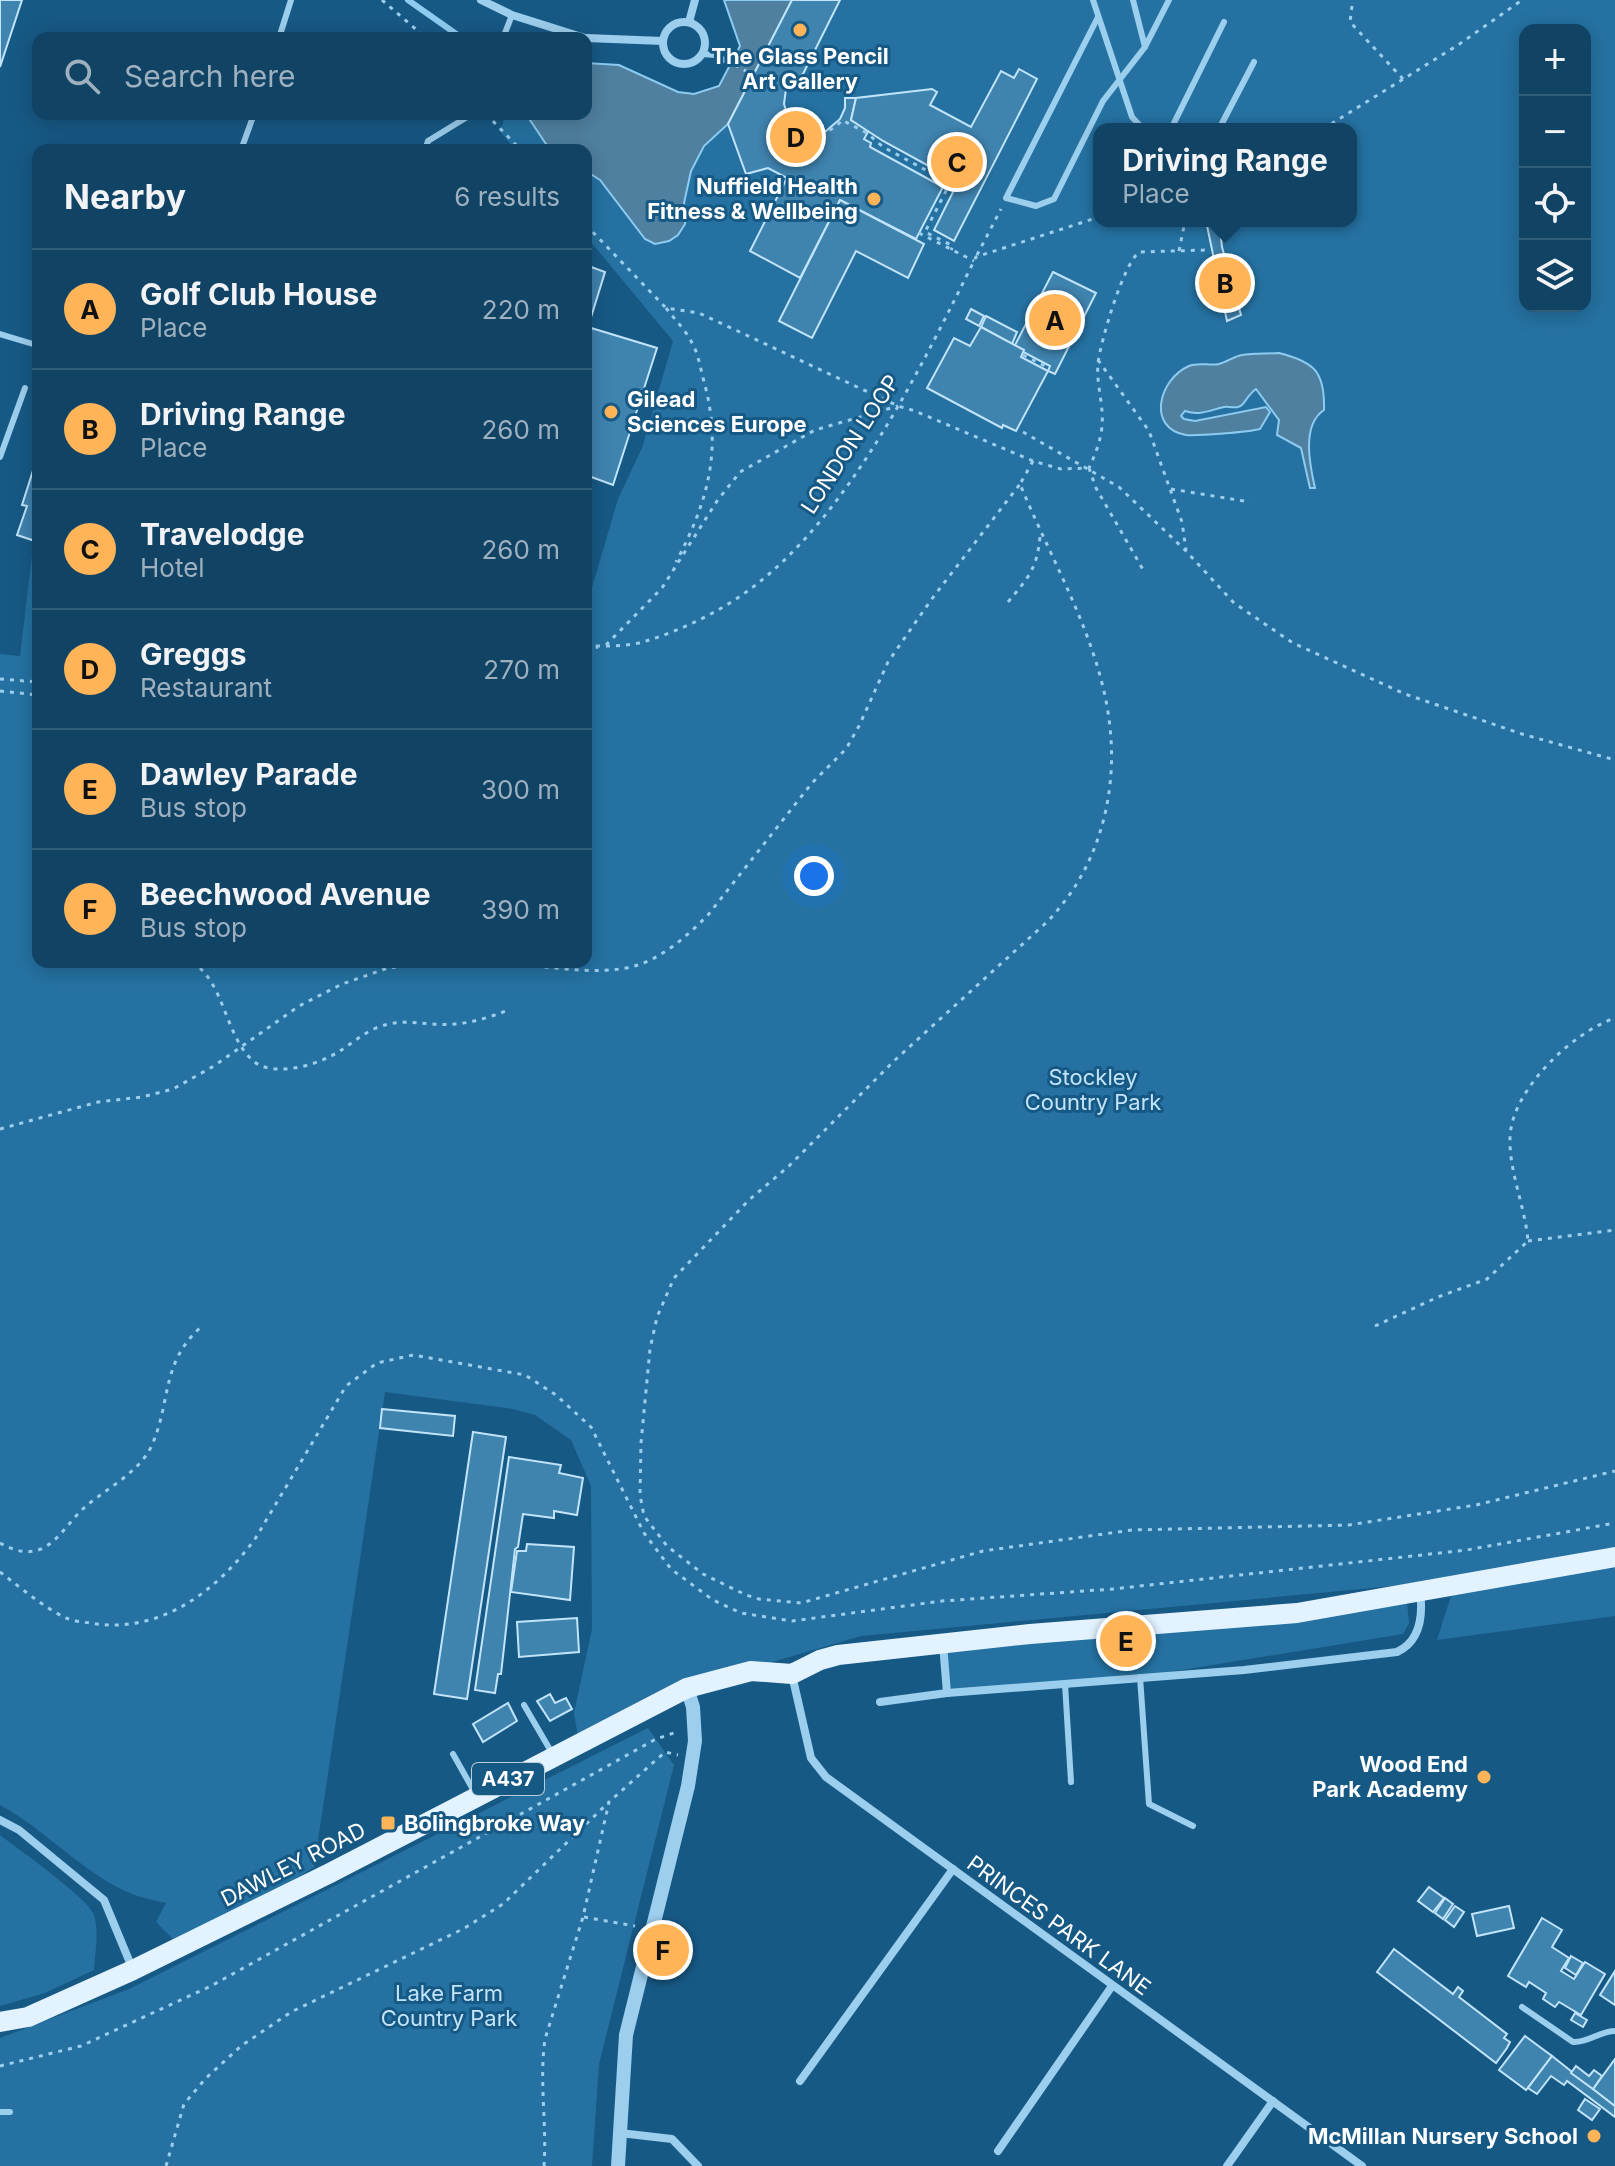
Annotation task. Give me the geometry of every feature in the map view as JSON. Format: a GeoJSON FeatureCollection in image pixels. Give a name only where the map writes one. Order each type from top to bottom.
{"type":"FeatureCollection","features":[{"type":"Feature","properties":{"kind":"main road","name":"A437"},"geometry":{"type":"LineString","coordinates":[[687,1688],[751,1671],[792,1674],[826,1657],[1109,1627],[1272,1616],[1615,1557]]}},
{"type":"Feature","properties":{"kind":"main road","name":"DAWLEY ROAD"},"geometry":{"type":"LineString","coordinates":[[0,2022],[28,2017],[133,1970],[330,1873],[687,1688]]}},
{"type":"Feature","properties":{"kind":"street"},"geometry":{"type":"LineString","coordinates":[[481,0],[512,15],[566,32]]}},
{"type":"Feature","properties":{"kind":"street"},"geometry":{"type":"LineString","coordinates":[[689,22],[695,0]]}},
{"type":"Feature","properties":{"kind":"street"},"geometry":{"type":"LineString","coordinates":[[689,22],[704,35],[705,48],[691,63],[677,63],[666,54],[663,41],[675,23],[689,22]]}},
{"type":"Feature","properties":{"kind":"street"},"geometry":{"type":"LineString","coordinates":[[592,38],[663,41]]}},
{"type":"Feature","properties":{"kind":"street"},"geometry":{"type":"LineString","coordinates":[[880,1702],[947,1693],[1244,1670],[1397,1652],[1416,1633],[1421,1617],[1420,1590]]}},
{"type":"Feature","properties":{"kind":"street"},"geometry":{"type":"LineString","coordinates":[[942,1643],[947,1693]]}},
{"type":"Feature","properties":{"kind":"street","name":"PRINCES PARK LANE"},"geometry":{"type":"LineString","coordinates":[[792,1674],[808,1749],[814,1765],[826,1777],[1362,2166]]}},
{"type":"Feature","properties":{"kind":"street"},"geometry":{"type":"LineString","coordinates":[[618,2166],[626,2035],[693,1760],[696,1726],[687,1688]]}},
{"type":"Feature","properties":{"kind":"street"},"geometry":{"type":"LineString","coordinates":[[0,1820],[19,1830],[104,1900],[133,1970]]}},
{"type":"Feature","properties":{"kind":"street"},"geometry":{"type":"LineString","coordinates":[[800,2081],[953,1869]]}},
{"type":"Feature","properties":{"kind":"street"},"geometry":{"type":"LineString","coordinates":[[998,2151],[1112,1986]]}},
{"type":"Feature","properties":{"kind":"street"},"geometry":{"type":"LineString","coordinates":[[1227,2166],[1273,2101]]}},
{"type":"Feature","properties":{"kind":"street"},"geometry":{"type":"LineString","coordinates":[[620,2133],[672,2139],[698,2166]]}},
{"type":"Feature","properties":{"kind":"lane"},"geometry":{"type":"LineString","coordinates":[[281,32],[291,0]]}},
{"type":"Feature","properties":{"kind":"lane"},"geometry":{"type":"LineString","coordinates":[[1093,0],[1132,117],[1138,123]]}},
{"type":"Feature","properties":{"kind":"lane"},"geometry":{"type":"LineString","coordinates":[[1133,0],[1145,47]]}},
{"type":"Feature","properties":{"kind":"lane"},"geometry":{"type":"LineString","coordinates":[[1098,17],[1006,198],[1036,206],[1054,199],[1103,101],[1145,47],[1169,0]]}},
{"type":"Feature","properties":{"kind":"lane"},"geometry":{"type":"LineString","coordinates":[[505,32],[512,15]]}},
{"type":"Feature","properties":{"kind":"lane"},"geometry":{"type":"LineString","coordinates":[[1174,123],[1224,22]]}},
{"type":"Feature","properties":{"kind":"lane"},"geometry":{"type":"LineString","coordinates":[[702,54],[715,55],[724,60]]}},
{"type":"Feature","properties":{"kind":"lane"},"geometry":{"type":"LineString","coordinates":[[1222,123],[1254,62]]}},
{"type":"Feature","properties":{"kind":"lane"},"geometry":{"type":"LineString","coordinates":[[243,144],[252,120]]}},
{"type":"Feature","properties":{"kind":"lane"},"geometry":{"type":"LineString","coordinates":[[427,144],[462,120]]}},
{"type":"Feature","properties":{"kind":"lane"},"geometry":{"type":"LineString","coordinates":[[0,334],[32,344]]}},
{"type":"Feature","properties":{"kind":"lane"},"geometry":{"type":"LineString","coordinates":[[0,457],[25,388]]}},
{"type":"Feature","properties":{"kind":"lane"},"geometry":{"type":"LineString","coordinates":[[1139,1677],[1149,1804],[1193,1826]]}},
{"type":"Feature","properties":{"kind":"lane"},"geometry":{"type":"LineString","coordinates":[[1065,1684],[1071,1782]]}},
{"type":"Feature","properties":{"kind":"lane"},"geometry":{"type":"LineString","coordinates":[[524,1705],[554,1756]]}},
{"type":"Feature","properties":{"kind":"lane"},"geometry":{"type":"LineString","coordinates":[[453,1754],[476,1796]]}},
{"type":"Feature","properties":{"kind":"lane"},"geometry":{"type":"LineString","coordinates":[[1522,2007],[1575,2043],[1615,2031]]}},
{"type":"Feature","properties":{"kind":"lane"},"geometry":{"type":"LineString","coordinates":[[0,2112],[10,2112]]}},
{"type":"Feature","properties":{"kind":"path"},"geometry":{"type":"LineString","coordinates":[[382,0],[419,32]]}},
{"type":"Feature","properties":{"kind":"path"},"geometry":{"type":"LineString","coordinates":[[1333,123],[1458,45],[1522,0]]}},
{"type":"Feature","properties":{"kind":"path"},"geometry":{"type":"LineString","coordinates":[[1352,6],[1350,22],[1403,79]]}},
{"type":"Feature","properties":{"kind":"path"},"geometry":{"type":"LineString","coordinates":[[724,60],[753,75]]}},
{"type":"Feature","properties":{"kind":"path"},"geometry":{"type":"LineString","coordinates":[[785,109],[788,123],[803,133],[827,133],[842,120],[867,133],[883,147],[950,183],[925,232],[953,246],[951,250]]}},
{"type":"Feature","properties":{"kind":"path"},"geometry":{"type":"LineString","coordinates":[[492,120],[515,144]]}},
{"type":"Feature","properties":{"kind":"path","name":"LONDON LOOP"},"geometry":{"type":"LineString","coordinates":[[592,647],[644,642],[700,619],[750,590],[826,515],[898,406],[1006,198]]}},
{"type":"Feature","properties":{"kind":"path"},"geometry":{"type":"LineString","coordinates":[[919,233],[975,259],[1093,219]]}},
{"type":"Feature","properties":{"kind":"path"},"geometry":{"type":"LineString","coordinates":[[1179,251],[1184,227]]}},
{"type":"Feature","properties":{"kind":"path"},"geometry":{"type":"LineString","coordinates":[[592,232],[666,308],[692,341],[710,406],[714,448],[712,468],[694,527],[662,588]]}},
{"type":"Feature","properties":{"kind":"path"},"geometry":{"type":"LineString","coordinates":[[1145,573],[1096,488],[1089,468],[1102,424],[1098,360],[1118,291],[1131,259],[1139,252],[1206,250]]}},
{"type":"Feature","properties":{"kind":"path"},"geometry":{"type":"LineString","coordinates":[[666,308],[699,313],[898,406],[1033,461],[1061,469],[1089,468]]}},
{"type":"Feature","properties":{"kind":"path"},"geometry":{"type":"LineString","coordinates":[[1023,355],[1049,368]]}},
{"type":"Feature","properties":{"kind":"path"},"geometry":{"type":"LineString","coordinates":[[1098,360],[1149,431],[1182,522],[1186,551]]}},
{"type":"Feature","properties":{"kind":"path"},"geometry":{"type":"LineString","coordinates":[[605,646],[662,588],[717,501],[740,472],[815,430],[898,406]]}},
{"type":"Feature","properties":{"kind":"path"},"geometry":{"type":"LineString","coordinates":[[1023,432],[1119,487],[1186,551],[1234,603],[1293,643],[1405,694],[1522,734],[1615,760]]}},
{"type":"Feature","properties":{"kind":"path"},"geometry":{"type":"LineString","coordinates":[[545,968],[621,969],[641,964],[669,949],[708,915],[812,783],[846,749],[888,662],[1020,484],[1033,461]]}},
{"type":"Feature","properties":{"kind":"path"},"geometry":{"type":"LineString","coordinates":[[1020,484],[1074,603],[1100,671],[1111,722],[1112,781],[1099,840],[1082,877],[1048,921],[895,1060],[800,1155],[749,1200],[674,1278],[657,1317],[644,1389],[640,1495],[644,1516],[667,1546],[703,1574],[746,1595],[801,1603],[983,1551],[1132,1530],[1349,1525],[1476,1505],[1615,1471]]}},
{"type":"Feature","properties":{"kind":"path"},"geometry":{"type":"LineString","coordinates":[[1170,489],[1250,502]]}},
{"type":"Feature","properties":{"kind":"path"},"geometry":{"type":"LineString","coordinates":[[1008,602],[1038,561],[1040,533]]}},
{"type":"Feature","properties":{"kind":"path"},"geometry":{"type":"LineString","coordinates":[[0,679],[32,682]]}},
{"type":"Feature","properties":{"kind":"path"},"geometry":{"type":"LineString","coordinates":[[0,691],[32,694]]}},
{"type":"Feature","properties":{"kind":"path"},"geometry":{"type":"LineString","coordinates":[[201,968],[211,980],[242,1046],[257,1064],[283,1069],[329,1057],[359,1037],[390,1024],[414,1021],[455,1024],[509,1010]]}},
{"type":"Feature","properties":{"kind":"path"},"geometry":{"type":"LineString","coordinates":[[0,1129],[98,1102],[142,1097],[173,1089],[214,1066],[299,1006],[342,984],[388,968]]}},
{"type":"Feature","properties":{"kind":"path"},"geometry":{"type":"LineString","coordinates":[[1528,1241],[1513,1163],[1512,1123],[1537,1079],[1567,1045],[1590,1029],[1615,1018]]}},
{"type":"Feature","properties":{"kind":"path"},"geometry":{"type":"LineString","coordinates":[[1375,1326],[1487,1279],[1528,1241],[1615,1230]]}},
{"type":"Feature","properties":{"kind":"path"},"geometry":{"type":"LineString","coordinates":[[0,1543],[24,1552],[42,1549],[84,1507],[141,1461],[156,1435],[174,1363],[185,1344],[200,1328]]}},
{"type":"Feature","properties":{"kind":"path"},"geometry":{"type":"LineString","coordinates":[[0,1572],[67,1619],[111,1627],[142,1622],[173,1612],[212,1588],[238,1562],[255,1539],[346,1386],[377,1363],[413,1355],[525,1375],[556,1395],[591,1427],[644,1533],[671,1569],[713,1600],[741,1613],[792,1621],[942,1601],[1113,1589],[1467,1550],[1615,1523]]}},
{"type":"Feature","properties":{"kind":"path"},"geometry":{"type":"LineString","coordinates":[[0,2066],[81,2046],[211,1986],[656,1739],[696,1726]]}},
{"type":"Feature","properties":{"kind":"path"},"geometry":{"type":"LineString","coordinates":[[166,2166],[184,2104],[206,2078],[241,2046],[291,2012],[463,1929],[503,1904],[665,1752],[693,1760]]}},
{"type":"Feature","properties":{"kind":"path"},"geometry":{"type":"LineString","coordinates":[[544,2166],[547,2133],[545,2039],[583,1917],[609,1802]]}},
{"type":"Feature","properties":{"kind":"path"},"geometry":{"type":"LineString","coordinates":[[583,1917],[651,1929]]}},
{"type":"Feature","properties":{"kind":"green space","name":"Stockley Country Park"},"geometry":{"type":"Polygon","coordinates":[[[724,0],[1615,0],[1615,1558],[1425,1583],[861,1636],[717,1678],[579,1742],[574,1713],[592,1629],[591,1486],[571,1440],[535,1415],[513,1409],[385,1392],[314,1867],[281,1888],[173,1939],[156,1922],[166,1903],[113,1885],[0,1805],[0,654],[20,656],[32,555],[32,968],[592,968],[592,588],[618,499],[642,448],[673,341],[592,243],[592,144],[510,144],[500,131],[504,120],[592,120],[592,63],[619,65],[678,92],[694,94],[719,86],[740,46],[724,0]]]}},
{"type":"Feature","properties":{"kind":"green space"},"geometry":{"type":"Polygon","coordinates":[[[1615,1568],[1615,1616],[1437,1640],[1451,1596],[1564,1573],[1615,1568]]]}},
{"type":"Feature","properties":{"kind":"green space"},"geometry":{"type":"Polygon","coordinates":[[[1407,1602],[1409,1623],[1403,1634],[1139,1677],[947,1693],[942,1643],[1407,1602]]]}},
{"type":"Feature","properties":{"kind":"green space","name":"Lake Farm Country Park"},"geometry":{"type":"Polygon","coordinates":[[[648,1728],[674,1765],[599,2064],[592,2166],[0,2166],[0,2038],[129,1989],[648,1728]]]}},
{"type":"Feature","properties":{"kind":"green space"},"geometry":{"type":"Polygon","coordinates":[[[0,1835],[87,1905],[93,1913],[97,1934],[94,1970],[45,1993],[0,2006],[0,1835]]]}},
{"type":"Feature","properties":{"kind":"shaded area"},"geometry":{"type":"Polygon","coordinates":[[[724,0],[792,0],[728,124],[704,146],[691,171],[684,203],[685,224],[678,235],[669,241],[655,244],[645,239],[600,180],[592,175],[592,144],[546,144],[530,120],[592,120],[592,63],[619,65],[678,92],[694,94],[719,86],[740,46],[724,0]]]}},
{"type":"Feature","properties":{"kind":"shaded area"},"geometry":{"type":"Polygon","coordinates":[[[1279,353],[1301,360],[1320,378],[1324,410],[1312,425],[1309,446],[1315,488],[1310,488],[1301,448],[1277,435],[1279,420],[1256,389],[1239,407],[1201,413],[1185,411],[1181,416],[1195,421],[1266,407],[1270,412],[1260,429],[1186,435],[1173,431],[1161,414],[1164,392],[1170,381],[1189,366],[1219,364],[1242,355],[1279,353]]]}},
{"type":"Feature","properties":{"kind":"building"},"geometry":{"type":"Polygon","coordinates":[[[0,0],[22,0],[0,67],[0,0]]]}},
{"type":"Feature","properties":{"kind":"building"},"geometry":{"type":"Polygon","coordinates":[[[792,0],[840,0],[803,74],[792,80],[786,89],[784,104],[789,120],[807,132],[826,131],[840,119],[845,98],[856,98],[851,120],[869,130],[864,139],[871,143],[870,147],[943,187],[916,239],[840,200],[800,278],[750,251],[787,178],[768,168],[746,174],[728,124],[792,0]]]}},
{"type":"Feature","properties":{"kind":"building"},"geometry":{"type":"Polygon","coordinates":[[[1019,69],[1037,79],[954,241],[934,230],[958,182],[851,120],[856,98],[932,89],[937,92],[930,105],[971,127],[1001,71],[1014,78],[1019,69]]]}},
{"type":"Feature","properties":{"kind":"building"},"geometry":{"type":"Polygon","coordinates":[[[840,200],[924,244],[908,278],[856,251],[812,338],[779,321],[840,200]]]}},
{"type":"Feature","properties":{"kind":"building"},"geometry":{"type":"Polygon","coordinates":[[[1207,227],[1220,227],[1222,247],[1241,315],[1227,321],[1207,227]]]}},
{"type":"Feature","properties":{"kind":"building","name":"Gilead Sciences Europe"},"geometry":{"type":"Polygon","coordinates":[[[592,267],[605,272],[592,314],[592,267]]]}},
{"type":"Feature","properties":{"kind":"building"},"geometry":{"type":"Polygon","coordinates":[[[1053,272],[1096,293],[1055,374],[1048,371],[1050,366],[1014,347],[1053,272]]]}},
{"type":"Feature","properties":{"kind":"building"},"geometry":{"type":"Polygon","coordinates":[[[971,309],[984,316],[979,326],[966,319],[971,309]]]}},
{"type":"Feature","properties":{"kind":"building"},"geometry":{"type":"Polygon","coordinates":[[[986,316],[1017,332],[1012,344],[981,327],[986,316]]]}},
{"type":"Feature","properties":{"kind":"building"},"geometry":{"type":"Polygon","coordinates":[[[981,327],[1024,350],[1021,357],[1048,371],[1016,431],[1003,425],[1002,428],[927,388],[954,338],[970,346],[981,327]]]}},
{"type":"Feature","properties":{"kind":"building","name":"Gilead Sciences Europe"},"geometry":{"type":"Polygon","coordinates":[[[592,328],[657,348],[613,485],[592,477],[592,328]]]}},
{"type":"Feature","properties":{"kind":"building"},"geometry":{"type":"Polygon","coordinates":[[[32,474],[32,540],[17,535],[27,506],[22,505],[32,474]]]}},
{"type":"Feature","properties":{"kind":"building"},"geometry":{"type":"Polygon","coordinates":[[[382,1409],[455,1416],[453,1436],[380,1428],[382,1409]]]}},
{"type":"Feature","properties":{"kind":"building"},"geometry":{"type":"Polygon","coordinates":[[[473,1432],[506,1437],[467,1699],[434,1694],[473,1432]]]}},
{"type":"Feature","properties":{"kind":"building"},"geometry":{"type":"Polygon","coordinates":[[[509,1457],[561,1465],[559,1473],[583,1478],[577,1515],[554,1511],[554,1518],[523,1514],[518,1547],[515,1549],[501,1674],[498,1674],[495,1693],[475,1690],[509,1457]]]}},
{"type":"Feature","properties":{"kind":"building"},"geometry":{"type":"Polygon","coordinates":[[[527,1544],[574,1547],[570,1600],[511,1592],[517,1551],[526,1551],[527,1544]]]}},
{"type":"Feature","properties":{"kind":"building"},"geometry":{"type":"Polygon","coordinates":[[[577,1618],[579,1652],[519,1657],[517,1622],[577,1618]]]}},
{"type":"Feature","properties":{"kind":"building"},"geometry":{"type":"Polygon","coordinates":[[[550,1694],[555,1703],[566,1698],[572,1709],[550,1721],[537,1701],[550,1694]]]}},
{"type":"Feature","properties":{"kind":"building"},"geometry":{"type":"Polygon","coordinates":[[[508,1703],[517,1721],[483,1742],[473,1724],[508,1703]]]}},
{"type":"Feature","properties":{"kind":"building"},"geometry":{"type":"Polygon","coordinates":[[[1429,1887],[1444,1898],[1433,1912],[1418,1901],[1429,1887]]]}},
{"type":"Feature","properties":{"kind":"building"},"geometry":{"type":"Polygon","coordinates":[[[1445,1898],[1453,1904],[1443,1919],[1435,1913],[1445,1898]]]}},
{"type":"Feature","properties":{"kind":"building"},"geometry":{"type":"Polygon","coordinates":[[[1455,1906],[1464,1912],[1454,1927],[1445,1920],[1455,1906]]]}},
{"type":"Feature","properties":{"kind":"building"},"geometry":{"type":"Polygon","coordinates":[[[1509,1906],[1514,1928],[1477,1936],[1472,1914],[1509,1906]]]}},
{"type":"Feature","properties":{"kind":"building"},"geometry":{"type":"Polygon","coordinates":[[[1542,1918],[1562,1930],[1552,1947],[1569,1958],[1561,1971],[1574,1979],[1585,1962],[1605,1974],[1581,2015],[1559,2002],[1555,2007],[1543,1999],[1546,1993],[1529,1982],[1526,1987],[1508,1976],[1542,1918]]]}},
{"type":"Feature","properties":{"kind":"building"},"geometry":{"type":"Polygon","coordinates":[[[1394,1949],[1453,1994],[1458,1987],[1463,1991],[1459,1997],[1507,2034],[1504,2038],[1510,2042],[1496,2063],[1377,1972],[1394,1949]]]}},
{"type":"Feature","properties":{"kind":"building"},"geometry":{"type":"Polygon","coordinates":[[[1571,1956],[1583,1963],[1576,1975],[1565,1968],[1571,1956]]]}},
{"type":"Feature","properties":{"kind":"building"},"geometry":{"type":"Polygon","coordinates":[[[1615,1971],[1615,2005],[1600,1995],[1615,1971]]]}},
{"type":"Feature","properties":{"kind":"building"},"geometry":{"type":"Polygon","coordinates":[[[1575,2013],[1587,2020],[1583,2027],[1571,2020],[1575,2013]]]}},
{"type":"Feature","properties":{"kind":"building"},"geometry":{"type":"Polygon","coordinates":[[[1525,2036],[1552,2056],[1526,2090],[1499,2070],[1525,2036]]]}},
{"type":"Feature","properties":{"kind":"building"},"geometry":{"type":"Polygon","coordinates":[[[1552,2056],[1615,2106],[1615,2117],[1567,2081],[1564,2085],[1551,2076],[1537,2094],[1528,2088],[1552,2056]]]}},
{"type":"Feature","properties":{"kind":"building"},"geometry":{"type":"Polygon","coordinates":[[[1615,2059],[1615,2106],[1593,2089],[1615,2059]]]}},
{"type":"Feature","properties":{"kind":"building"},"geometry":{"type":"Polygon","coordinates":[[[1576,2066],[1589,2076],[1594,2070],[1602,2076],[1593,2089],[1571,2073],[1576,2066]]]}},
{"type":"Feature","properties":{"kind":"building"},"geometry":{"type":"Polygon","coordinates":[[[1585,2099],[1600,2109],[1592,2120],[1578,2110],[1585,2099]]]}},
{"type":"Feature","properties":{"kind":"waterway"},"geometry":{"type":"LineString","coordinates":[[408,0],[453,32]]}},
{"type":"Feature","properties":{"kind":"place","name":"The Glass Pencil Art Gallery"},"geometry":{"type":"Point","coordinates":[800,30]}},
{"type":"Feature","properties":{"kind":"place","name":"Greggs"},"geometry":{"type":"Point","coordinates":[796,137]}},
{"type":"Feature","properties":{"kind":"place","name":"Travelodge"},"geometry":{"type":"Point","coordinates":[957,162]}},
{"type":"Feature","properties":{"kind":"place","name":"Nuffield Health Fitness & Wellbeing"},"geometry":{"type":"Point","coordinates":[874,199]}},
{"type":"Feature","properties":{"kind":"place","name":"Driving Range"},"geometry":{"type":"Point","coordinates":[1225,283]}},
{"type":"Feature","properties":{"kind":"place","name":"Golf Club House"},"geometry":{"type":"Point","coordinates":[1055,320]}},
{"type":"Feature","properties":{"kind":"place","name":"Gilead Sciences Europe"},"geometry":{"type":"Point","coordinates":[611,412]}},
{"type":"Feature","properties":{"kind":"place","name":"Dawley Parade"},"geometry":{"type":"Point","coordinates":[1126,1641]}},
{"type":"Feature","properties":{"kind":"place","name":"Wood End Park Academy"},"geometry":{"type":"Point","coordinates":[1484,1777]}},
{"type":"Feature","properties":{"kind":"place","name":"Bolingbroke Way"},"geometry":{"type":"Point","coordinates":[388,1823]}},
{"type":"Feature","properties":{"kind":"place","name":"Beechwood Avenue"},"geometry":{"type":"Point","coordinates":[663,1950]}},
{"type":"Feature","properties":{"kind":"place","name":"McMillan Nursery School"},"geometry":{"type":"Point","coordinates":[1594,2136]}}]}
